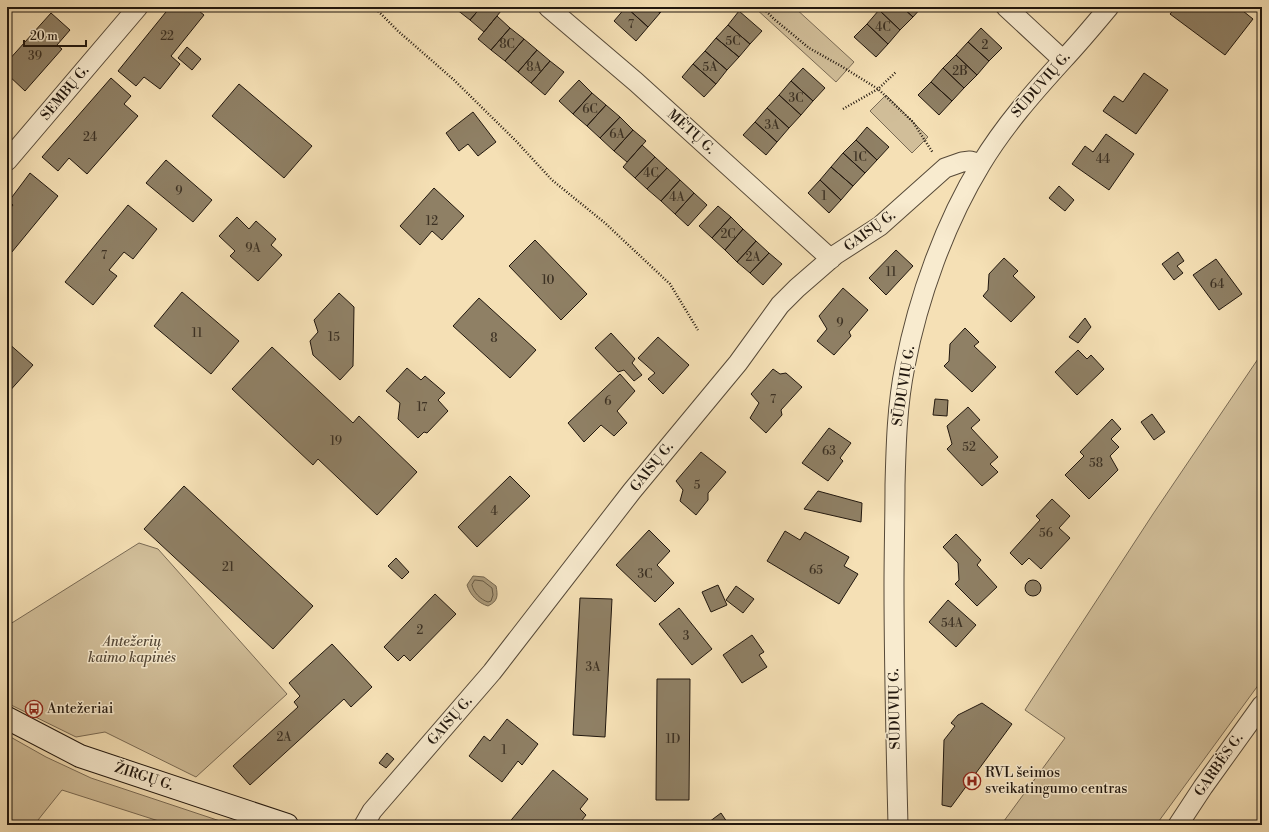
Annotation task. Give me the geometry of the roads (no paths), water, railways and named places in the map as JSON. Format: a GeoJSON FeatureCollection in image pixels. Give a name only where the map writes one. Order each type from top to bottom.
{"type":"FeatureCollection","features":[{"type":"Feature","properties":{"kind":"street","name":"SEMBŲ G."},"geometry":{"type":"LineString","coordinates":[[7,161],[138,7]]}},
{"type":"Feature","properties":{"kind":"street","name":"MĖTŲ G."},"geometry":{"type":"LineString","coordinates":[[548,7],[636,82],[831,259]]}},
{"type":"Feature","properties":{"kind":"street"},"geometry":{"type":"LineString","coordinates":[[1006,7],[1063,60]]}},
{"type":"Feature","properties":{"kind":"street","name":"SŪDUVIŲ G."},"geometry":{"type":"LineString","coordinates":[[898,825],[894,694],[894,550],[898,420],[905,367],[918,310],[936,259],[960,201],[981,164],[1002,132],[1037,88],[1109,7]]}},
{"type":"Feature","properties":{"kind":"street","name":"GAISŲ G."},"geometry":{"type":"LineString","coordinates":[[364,825],[372,811],[492,672],[632,491],[738,363],[780,305],[797,288],[831,259],[880,226],[946,168],[962,162],[970,161],[981,164]]}},
{"type":"Feature","properties":{"kind":"street","name":"GARBĖS G."},"geometry":{"type":"LineString","coordinates":[[1178,825],[1203,787],[1262,705]]}},
{"type":"Feature","properties":{"kind":"street","name":"ŽIRGŲ G."},"geometry":{"type":"LineString","coordinates":[[7,718],[80,756],[287,825]]}},
{"type":"Feature","properties":{"kind":"water"},"geometry":{"type":"Polygon","coordinates":[[[473,576],[484,577],[496,586],[496,598],[494,602],[488,606],[481,603],[470,592],[467,585],[473,576]]]}},
{"type":"Feature","properties":{"kind":"place","name":"Antežeriai"},"geometry":{"type":"Point","coordinates":[34,709]}},
{"type":"Feature","properties":{"kind":"place","name":"RVL šeimos sveikatingumo centras"},"geometry":{"type":"Point","coordinates":[972,781]}},
{"type":"Feature","properties":{"kind":"park label","name":"Antežerių kaimo kapinės"},"geometry":{"type":"Point","coordinates":[132,650]}}]}
